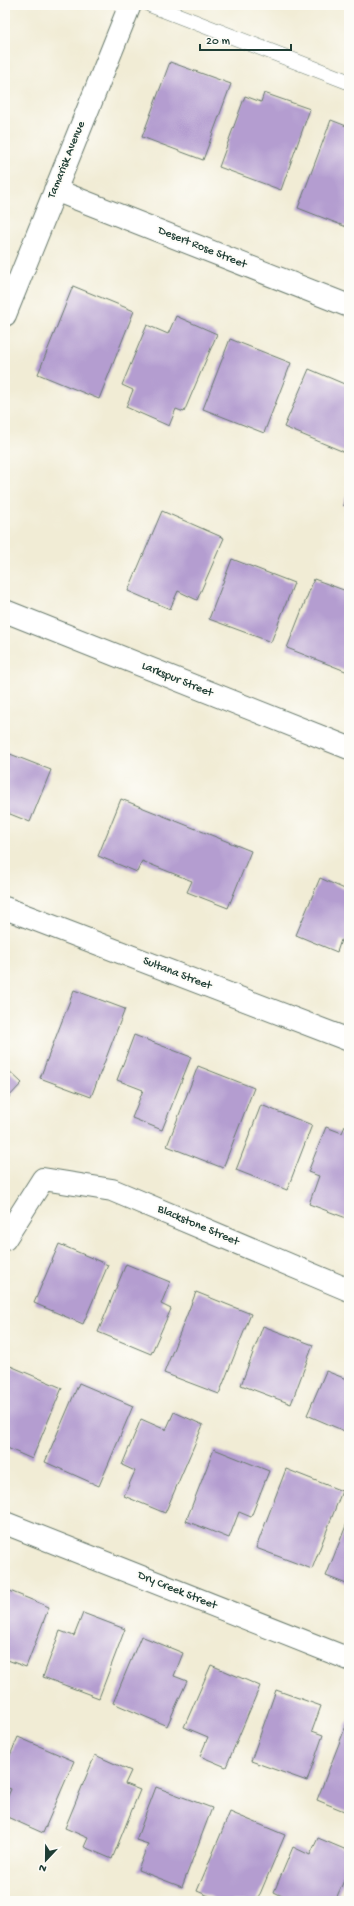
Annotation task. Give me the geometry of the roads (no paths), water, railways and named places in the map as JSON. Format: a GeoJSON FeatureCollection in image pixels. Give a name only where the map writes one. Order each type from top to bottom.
{"type":"FeatureCollection","features":[{"type":"Feature","properties":{"kind":"street","name":"Tamarisk Avenue"},"geometry":{"type":"LineString","coordinates":[[5,315],[130,5]]}},
{"type":"Feature","properties":{"kind":"street","name":"Desert Rose Street"},"geometry":{"type":"LineString","coordinates":[[55,190],[349,306]]}},
{"type":"Feature","properties":{"kind":"street","name":"Larkspur Street"},"geometry":{"type":"LineString","coordinates":[[5,611],[349,748]]}},
{"type":"Feature","properties":{"kind":"street","name":"Sultana Street"},"geometry":{"type":"LineString","coordinates":[[5,908],[349,1040]]}},
{"type":"Feature","properties":{"kind":"street","name":"Blackstone Street"},"geometry":{"type":"LineString","coordinates":[[5,1239],[43,1179],[112,1190],[349,1290]]}},
{"type":"Feature","properties":{"kind":"street","name":"Dry Creek Street"},"geometry":{"type":"LineString","coordinates":[[5,1523],[349,1659]]}},
{"type":"Feature","properties":{"kind":"lane"},"geometry":{"type":"LineString","coordinates":[[151,5],[349,82]]}}]}
